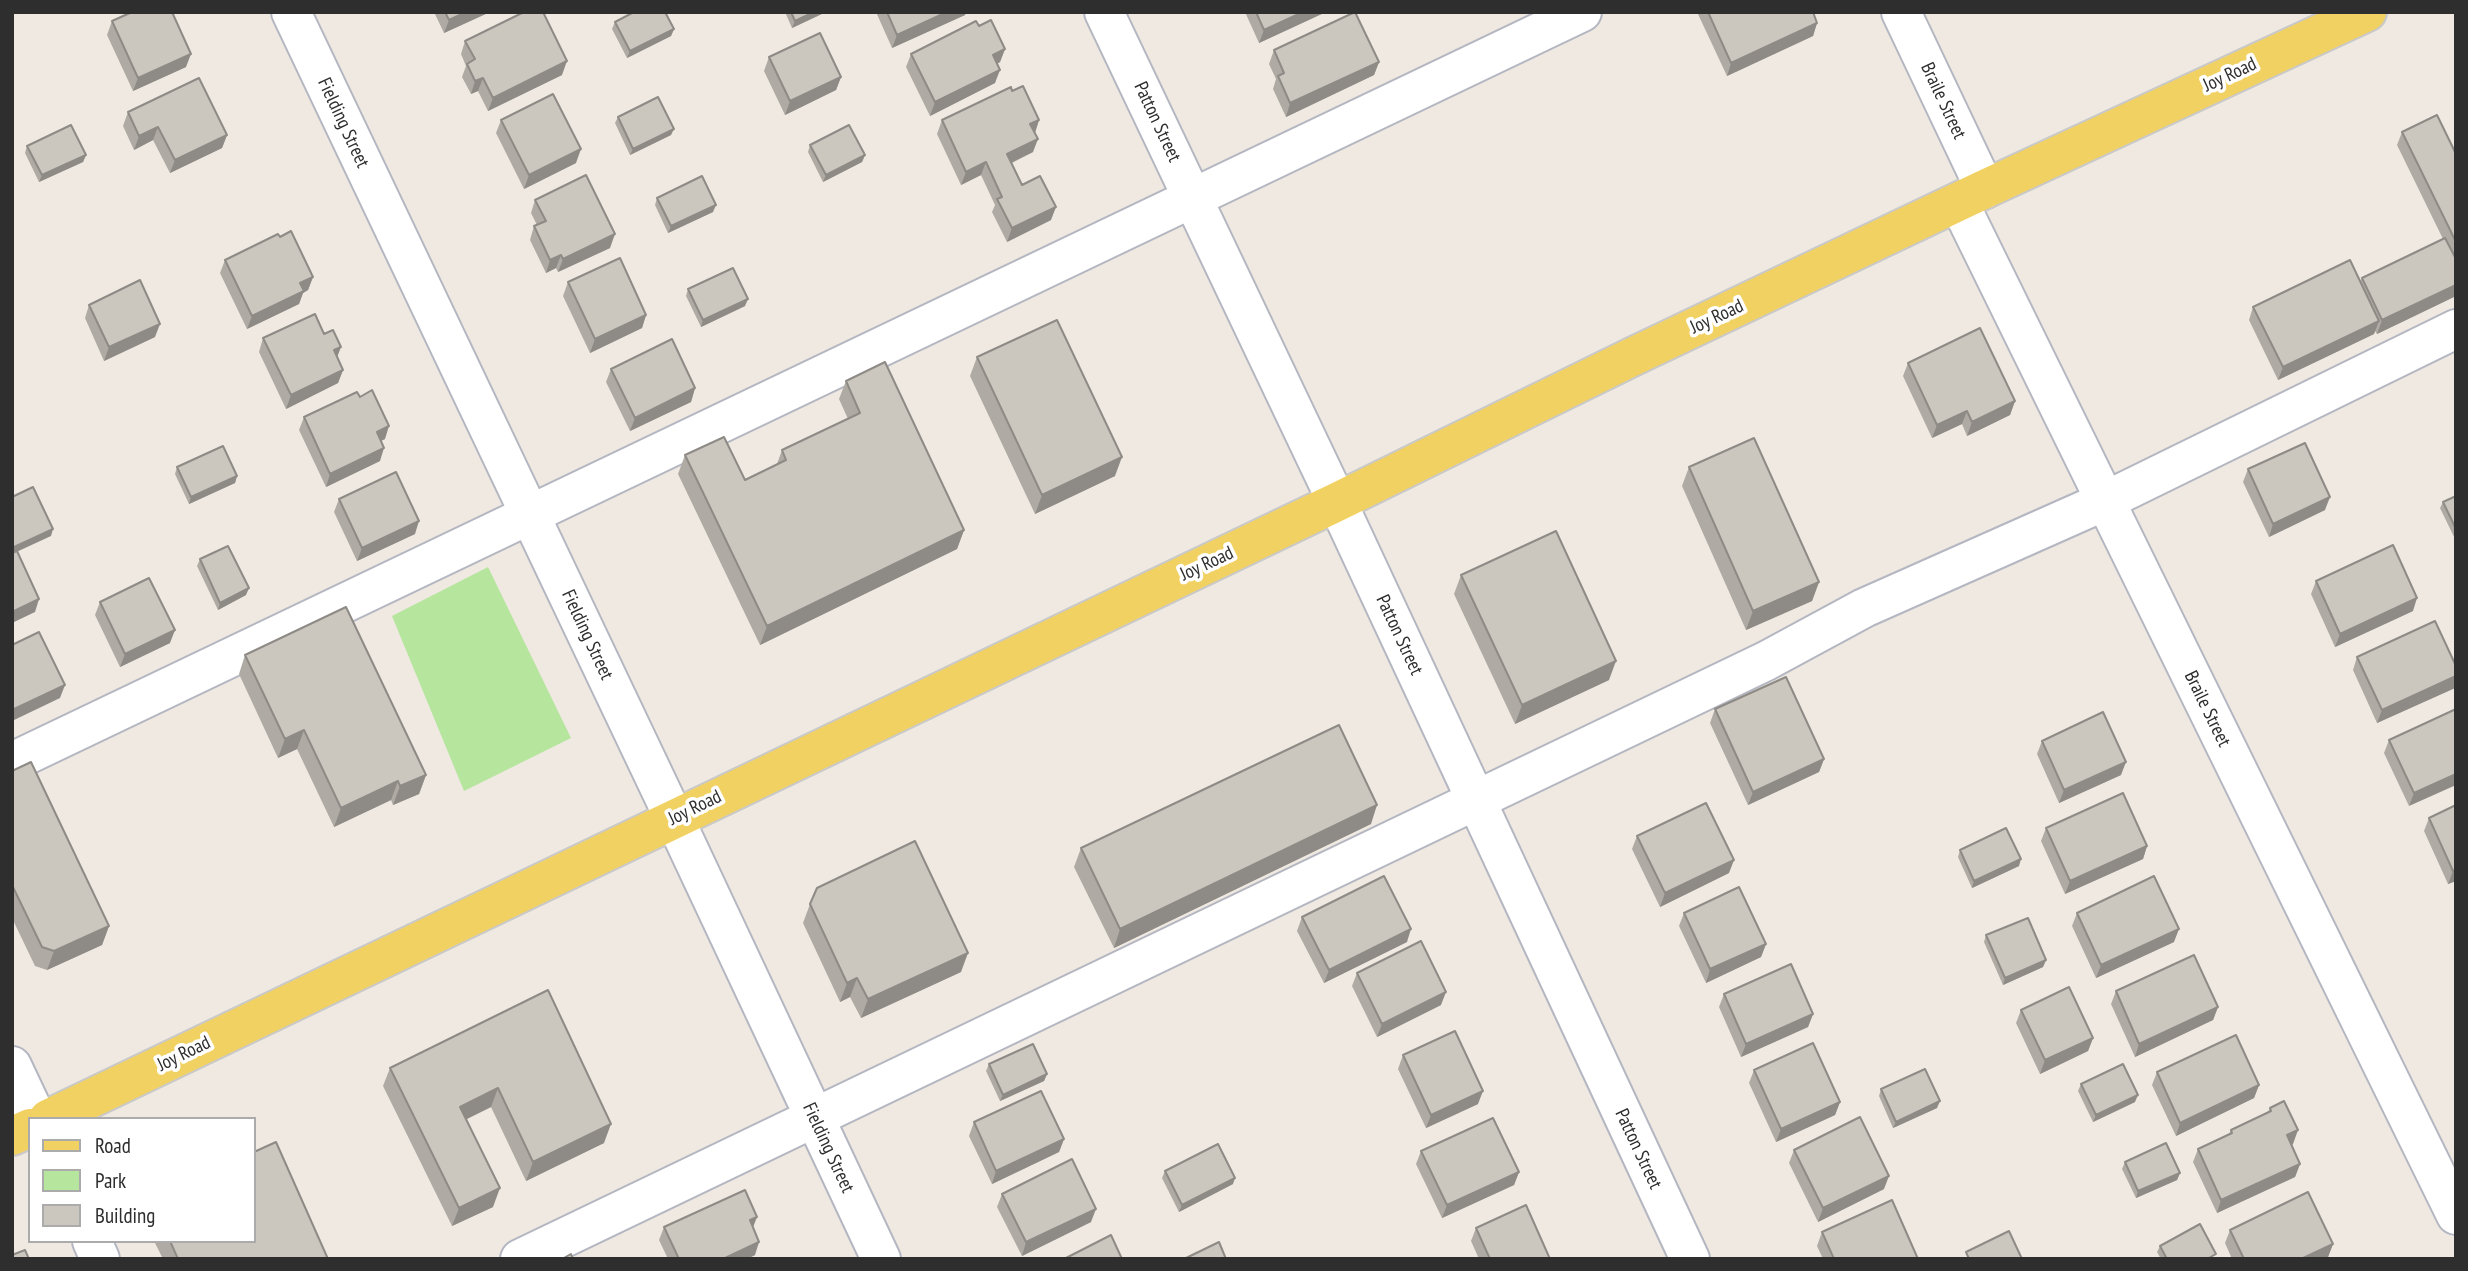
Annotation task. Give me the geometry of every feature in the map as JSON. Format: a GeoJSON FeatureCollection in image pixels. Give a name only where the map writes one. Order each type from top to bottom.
{"type":"FeatureCollection","features":[{"type":"Feature","properties":{"kind":"main road","name":"Joy Road"},"geometry":{"type":"LineString","coordinates":[[52,1117],[1337,502],[1632,357],[2367,12]]}},
{"type":"Feature","properties":{"kind":"main road"},"geometry":{"type":"LineString","coordinates":[[12,1136],[28,1129]]}},
{"type":"Feature","properties":{"kind":"street","name":"Fielding Street"},"geometry":{"type":"LineString","coordinates":[[291,12],[881,1259]]}},
{"type":"Feature","properties":{"kind":"street","name":"Patton Street"},"geometry":{"type":"LineString","coordinates":[[1104,12],[1337,502],[1690,1259]]}},
{"type":"Feature","properties":{"kind":"street"},"geometry":{"type":"LineString","coordinates":[[12,762],[1582,12]]}},
{"type":"Feature","properties":{"kind":"street","name":"Braile Street"},"geometry":{"type":"LineString","coordinates":[[1901,12],[1972,196],[2105,501],[2456,1215]]}},
{"type":"Feature","properties":{"kind":"street"},"geometry":{"type":"LineString","coordinates":[[520,1259],[1766,661],[1864,608],[2105,501],[2456,329]]}},
{"type":"Feature","properties":{"kind":"street"},"geometry":{"type":"LineString","coordinates":[[12,1066],[36,1117]]}},
{"type":"Feature","properties":{"kind":"street"},"geometry":{"type":"LineString","coordinates":[[93,1243],[100,1259]]}},
{"type":"Feature","properties":{"kind":"green space"},"geometry":{"type":"Polygon","coordinates":[[[488,567],[571,738],[464,791],[392,616],[488,567]]]}},
{"type":"Feature","properties":{"kind":"building"},"geometry":{"type":"Polygon","coordinates":[[[132,12],[172,12],[191,54],[138,78],[112,21],[132,12]]]}},
{"type":"Feature","properties":{"kind":"building"},"geometry":{"type":"Polygon","coordinates":[[[445,12],[466,12],[449,20],[445,12]]]}},
{"type":"Feature","properties":{"kind":"building"},"geometry":{"type":"Polygon","coordinates":[[[524,12],[543,12],[567,61],[493,98],[483,78],[475,81],[467,64],[475,59],[465,41],[524,12]]]}},
{"type":"Feature","properties":{"kind":"building"},"geometry":{"type":"Polygon","coordinates":[[[634,12],[665,12],[674,29],[630,51],[615,22],[634,12]]]}},
{"type":"Feature","properties":{"kind":"building"},"geometry":{"type":"Polygon","coordinates":[[[791,12],[814,12],[795,21],[791,12]]]}},
{"type":"Feature","properties":{"kind":"building"},"geometry":{"type":"Polygon","coordinates":[[[887,12],[947,12],[897,35],[887,12]]]}},
{"type":"Feature","properties":{"kind":"building"},"geometry":{"type":"Polygon","coordinates":[[[1256,12],[1303,12],[1264,30],[1256,12]]]}},
{"type":"Feature","properties":{"kind":"building"},"geometry":{"type":"Polygon","coordinates":[[[1355,12],[1379,62],[1290,103],[1278,76],[1284,73],[1274,50],[1355,12]]]}},
{"type":"Feature","properties":{"kind":"building"},"geometry":{"type":"Polygon","coordinates":[[[1708,12],[1813,12],[1817,23],[1731,63],[1708,12]]]}},
{"type":"Feature","properties":{"kind":"building"},"geometry":{"type":"Polygon","coordinates":[[[991,20],[1005,49],[993,55],[1000,70],[935,102],[911,54],[976,21],[979,26],[991,20]]]}},
{"type":"Feature","properties":{"kind":"building"},"geometry":{"type":"Polygon","coordinates":[[[820,33],[841,77],[790,101],[769,57],[820,33]]]}},
{"type":"Feature","properties":{"kind":"building"},"geometry":{"type":"Polygon","coordinates":[[[199,78],[227,135],[175,160],[158,127],[139,136],[128,112],[199,78]]]}},
{"type":"Feature","properties":{"kind":"building"},"geometry":{"type":"Polygon","coordinates":[[[1023,86],[1039,120],[1030,124],[1038,139],[1007,154],[1022,185],[1040,176],[1056,207],[1012,228],[997,199],[1002,197],[986,162],[966,172],[942,120],[1011,87],[1012,91],[1023,86]]]}},
{"type":"Feature","properties":{"kind":"building"},"geometry":{"type":"Polygon","coordinates":[[[553,94],[581,149],[529,175],[501,120],[553,94]]]}},
{"type":"Feature","properties":{"kind":"building"},"geometry":{"type":"Polygon","coordinates":[[[658,97],[674,129],[633,149],[618,117],[658,97]]]}},
{"type":"Feature","properties":{"kind":"building"},"geometry":{"type":"Polygon","coordinates":[[[2437,115],[2456,154],[2456,242],[2402,132],[2437,115]]]}},
{"type":"Feature","properties":{"kind":"building"},"geometry":{"type":"Polygon","coordinates":[[[71,125],[86,155],[42,175],[27,146],[71,125]]]}},
{"type":"Feature","properties":{"kind":"building"},"geometry":{"type":"Polygon","coordinates":[[[849,125],[865,155],[826,175],[810,145],[849,125]]]}},
{"type":"Feature","properties":{"kind":"building"},"geometry":{"type":"Polygon","coordinates":[[[586,175],[615,234],[563,259],[561,255],[550,260],[534,226],[546,221],[535,200],[586,175]]]}},
{"type":"Feature","properties":{"kind":"building"},"geometry":{"type":"Polygon","coordinates":[[[702,176],[716,205],[671,226],[657,198],[702,176]]]}},
{"type":"Feature","properties":{"kind":"building"},"geometry":{"type":"Polygon","coordinates":[[[291,231],[313,277],[300,283],[304,291],[252,316],[225,260],[278,234],[280,237],[291,231]]]}},
{"type":"Feature","properties":{"kind":"building"},"geometry":{"type":"Polygon","coordinates":[[[2445,238],[2456,259],[2456,285],[2382,320],[2362,278],[2445,238]]]}},
{"type":"Feature","properties":{"kind":"building"},"geometry":{"type":"Polygon","coordinates":[[[620,258],[646,315],[595,339],[568,282],[620,258]]]}},
{"type":"Feature","properties":{"kind":"building"},"geometry":{"type":"Polygon","coordinates":[[[2350,260],[2379,321],[2283,367],[2253,307],[2350,260]]]}},
{"type":"Feature","properties":{"kind":"building"},"geometry":{"type":"Polygon","coordinates":[[[733,268],[748,299],[703,320],[688,289],[733,268]]]}},
{"type":"Feature","properties":{"kind":"building"},"geometry":{"type":"Polygon","coordinates":[[[140,280],[160,324],[109,347],[89,305],[140,280]]]}},
{"type":"Feature","properties":{"kind":"building"},"geometry":{"type":"Polygon","coordinates":[[[315,314],[324,334],[333,330],[341,347],[334,350],[343,370],[291,395],[263,338],[315,314]]]}},
{"type":"Feature","properties":{"kind":"building"},"geometry":{"type":"Polygon","coordinates":[[[1057,320],[1122,457],[1042,495],[977,357],[1057,320]]]}},
{"type":"Feature","properties":{"kind":"building"},"geometry":{"type":"Polygon","coordinates":[[[1980,328],[2015,401],[1972,422],[1967,411],[1937,425],[1908,363],[1980,328]]]}},
{"type":"Feature","properties":{"kind":"building"},"geometry":{"type":"Polygon","coordinates":[[[672,339],[695,388],[635,418],[611,369],[672,339]]]}},
{"type":"Feature","properties":{"kind":"building"},"geometry":{"type":"Polygon","coordinates":[[[885,362],[964,530],[767,626],[685,455],[724,437],[745,480],[786,460],[782,450],[860,413],[846,381],[885,362]]]}},
{"type":"Feature","properties":{"kind":"building"},"geometry":{"type":"Polygon","coordinates":[[[372,390],[389,426],[377,432],[384,448],[330,474],[304,417],[357,392],[360,397],[372,390]]]}},
{"type":"Feature","properties":{"kind":"building"},"geometry":{"type":"Polygon","coordinates":[[[1754,438],[1819,582],[1753,611],[1689,467],[1754,438]]]}},
{"type":"Feature","properties":{"kind":"building"},"geometry":{"type":"Polygon","coordinates":[[[2305,443],[2330,497],[2273,524],[2248,469],[2305,443]]]}},
{"type":"Feature","properties":{"kind":"building"},"geometry":{"type":"Polygon","coordinates":[[[223,446],[237,476],[191,497],[177,467],[223,446]]]}},
{"type":"Feature","properties":{"kind":"building"},"geometry":{"type":"Polygon","coordinates":[[[396,472],[419,521],[362,548],[339,499],[396,472]]]}},
{"type":"Feature","properties":{"kind":"building"},"geometry":{"type":"Polygon","coordinates":[[[33,487],[53,529],[12,548],[12,497],[33,487]]]}},
{"type":"Feature","properties":{"kind":"building"},"geometry":{"type":"Polygon","coordinates":[[[2456,496],[2456,529],[2443,502],[2456,496]]]}},
{"type":"Feature","properties":{"kind":"building"},"geometry":{"type":"Polygon","coordinates":[[[1556,531],[1616,661],[1522,705],[1461,575],[1556,531]]]}},
{"type":"Feature","properties":{"kind":"building"},"geometry":{"type":"Polygon","coordinates":[[[2393,545],[2417,598],[2340,634],[2316,581],[2393,545]]]}},
{"type":"Feature","properties":{"kind":"building"},"geometry":{"type":"Polygon","coordinates":[[[228,546],[249,588],[220,603],[200,559],[228,546]]]}},
{"type":"Feature","properties":{"kind":"building"},"geometry":{"type":"Polygon","coordinates":[[[17,551],[39,599],[12,612],[12,553],[17,551]]]}},
{"type":"Feature","properties":{"kind":"building"},"geometry":{"type":"Polygon","coordinates":[[[149,578],[175,630],[125,654],[100,602],[149,578]]]}},
{"type":"Feature","properties":{"kind":"building"},"geometry":{"type":"Polygon","coordinates":[[[346,607],[426,775],[400,786],[398,781],[341,808],[304,730],[285,739],[245,655],[346,607]]]}},
{"type":"Feature","properties":{"kind":"building"},"geometry":{"type":"Polygon","coordinates":[[[2435,621],[2456,666],[2456,676],[2382,710],[2357,657],[2435,621]]]}},
{"type":"Feature","properties":{"kind":"building"},"geometry":{"type":"Polygon","coordinates":[[[39,632],[65,685],[12,710],[12,645],[39,632]]]}},
{"type":"Feature","properties":{"kind":"building"},"geometry":{"type":"Polygon","coordinates":[[[1786,677],[1824,759],[1753,792],[1715,709],[1786,677]]]}},
{"type":"Feature","properties":{"kind":"building"},"geometry":{"type":"Polygon","coordinates":[[[2456,709],[2456,774],[2414,793],[2389,740],[2456,709]]]}},
{"type":"Feature","properties":{"kind":"building"},"geometry":{"type":"Polygon","coordinates":[[[2103,712],[2126,762],[2064,790],[2042,741],[2103,712]]]}},
{"type":"Feature","properties":{"kind":"building"},"geometry":{"type":"Polygon","coordinates":[[[1339,725],[1377,805],[1120,929],[1081,848],[1339,725]]]}},
{"type":"Feature","properties":{"kind":"building"},"geometry":{"type":"Polygon","coordinates":[[[31,762],[109,926],[54,951],[42,947],[12,885],[12,771],[31,762]]]}},
{"type":"Feature","properties":{"kind":"building"},"geometry":{"type":"Polygon","coordinates":[[[2123,793],[2147,846],[2070,881],[2046,828],[2123,793]]]}},
{"type":"Feature","properties":{"kind":"building"},"geometry":{"type":"Polygon","coordinates":[[[1706,803],[1734,860],[1665,893],[1637,836],[1706,803]]]}},
{"type":"Feature","properties":{"kind":"building"},"geometry":{"type":"Polygon","coordinates":[[[2456,805],[2456,870],[2453,871],[2429,818],[2456,805]]]}},
{"type":"Feature","properties":{"kind":"building"},"geometry":{"type":"Polygon","coordinates":[[[2006,828],[2021,859],[1974,881],[1960,850],[2006,828]]]}},
{"type":"Feature","properties":{"kind":"building"},"geometry":{"type":"Polygon","coordinates":[[[915,841],[968,953],[868,999],[857,978],[847,983],[810,904],[817,888],[915,841]]]}},
{"type":"Feature","properties":{"kind":"building"},"geometry":{"type":"Polygon","coordinates":[[[1384,876],[1411,929],[1329,970],[1302,917],[1384,876]]]}},
{"type":"Feature","properties":{"kind":"building"},"geometry":{"type":"Polygon","coordinates":[[[2154,876],[2179,929],[2101,965],[2077,913],[2154,876]]]}},
{"type":"Feature","properties":{"kind":"building"},"geometry":{"type":"Polygon","coordinates":[[[1739,887],[1766,944],[1710,969],[1684,913],[1739,887]]]}},
{"type":"Feature","properties":{"kind":"building"},"geometry":{"type":"Polygon","coordinates":[[[2028,918],[2046,960],[2005,978],[1986,935],[2028,918]]]}},
{"type":"Feature","properties":{"kind":"building"},"geometry":{"type":"Polygon","coordinates":[[[1421,941],[1446,992],[1382,1024],[1357,973],[1421,941]]]}},
{"type":"Feature","properties":{"kind":"building"},"geometry":{"type":"Polygon","coordinates":[[[2194,955],[2218,1007],[2139,1044],[2116,991],[2194,955]]]}},
{"type":"Feature","properties":{"kind":"building"},"geometry":{"type":"Polygon","coordinates":[[[1791,964],[1813,1014],[1746,1044],[1724,994],[1791,964]]]}},
{"type":"Feature","properties":{"kind":"building"},"geometry":{"type":"Polygon","coordinates":[[[2069,987],[2093,1038],[2045,1060],[2021,1010],[2069,987]]]}},
{"type":"Feature","properties":{"kind":"building"},"geometry":{"type":"Polygon","coordinates":[[[548,990],[611,1124],[533,1162],[498,1088],[460,1107],[500,1188],[459,1208],[390,1068],[548,990]]]}},
{"type":"Feature","properties":{"kind":"building"},"geometry":{"type":"Polygon","coordinates":[[[1455,1031],[1483,1091],[1431,1115],[1403,1055],[1455,1031]]]}},
{"type":"Feature","properties":{"kind":"building"},"geometry":{"type":"Polygon","coordinates":[[[2236,1035],[2259,1085],[2180,1123],[2157,1072],[2236,1035]]]}},
{"type":"Feature","properties":{"kind":"building"},"geometry":{"type":"Polygon","coordinates":[[[1813,1043],[1840,1102],[1781,1129],[1754,1070],[1813,1043]]]}},
{"type":"Feature","properties":{"kind":"building"},"geometry":{"type":"Polygon","coordinates":[[[1033,1044],[1047,1074],[1003,1095],[989,1064],[1033,1044]]]}},
{"type":"Feature","properties":{"kind":"building"},"geometry":{"type":"Polygon","coordinates":[[[2123,1064],[2138,1095],[2096,1115],[2081,1084],[2123,1064]]]}},
{"type":"Feature","properties":{"kind":"building"},"geometry":{"type":"Polygon","coordinates":[[[1925,1069],[1940,1101],[1896,1122],[1881,1089],[1925,1069]]]}},
{"type":"Feature","properties":{"kind":"building"},"geometry":{"type":"Polygon","coordinates":[[[1041,1091],[1064,1139],[996,1171],[974,1122],[1041,1091]]]}},
{"type":"Feature","properties":{"kind":"building"},"geometry":{"type":"Polygon","coordinates":[[[2284,1101],[2298,1130],[2287,1135],[2300,1164],[2221,1200],[2198,1149],[2232,1133],[2231,1130],[2271,1111],[2270,1108],[2284,1101]]]}},
{"type":"Feature","properties":{"kind":"building"},"geometry":{"type":"Polygon","coordinates":[[[1860,1117],[1889,1176],[1823,1208],[1794,1150],[1860,1117]]]}},
{"type":"Feature","properties":{"kind":"building"},"geometry":{"type":"Polygon","coordinates":[[[1493,1118],[1519,1172],[1447,1205],[1421,1151],[1493,1118]]]}},
{"type":"Feature","properties":{"kind":"building"},"geometry":{"type":"Polygon","coordinates":[[[276,1142],[328,1259],[178,1259],[171,1243],[256,1243],[256,1151],[276,1142]]]}},
{"type":"Feature","properties":{"kind":"building"},"geometry":{"type":"Polygon","coordinates":[[[2166,1143],[2180,1173],[2138,1191],[2125,1162],[2166,1143]]]}},
{"type":"Feature","properties":{"kind":"building"},"geometry":{"type":"Polygon","coordinates":[[[1218,1144],[1235,1178],[1182,1205],[1165,1171],[1218,1144]]]}},
{"type":"Feature","properties":{"kind":"building"},"geometry":{"type":"Polygon","coordinates":[[[1072,1159],[1096,1209],[1026,1242],[1002,1194],[1072,1159]]]}},
{"type":"Feature","properties":{"kind":"building"},"geometry":{"type":"Polygon","coordinates":[[[745,1190],[757,1217],[750,1220],[759,1242],[723,1259],[679,1259],[664,1227],[745,1190]]]}},
{"type":"Feature","properties":{"kind":"building"},"geometry":{"type":"Polygon","coordinates":[[[2308,1192],[2333,1244],[2301,1259],[2244,1259],[2230,1230],[2308,1192]]]}},
{"type":"Feature","properties":{"kind":"building"},"geometry":{"type":"Polygon","coordinates":[[[1892,1200],[1918,1259],[1834,1259],[1822,1232],[1892,1200]]]}},
{"type":"Feature","properties":{"kind":"building"},"geometry":{"type":"Polygon","coordinates":[[[1526,1205],[1550,1259],[1490,1259],[1476,1228],[1526,1205]]]}},
{"type":"Feature","properties":{"kind":"building"},"geometry":{"type":"Polygon","coordinates":[[[2200,1224],[2216,1254],[2207,1259],[2167,1259],[2160,1246],[2200,1224]]]}},
{"type":"Feature","properties":{"kind":"building"},"geometry":{"type":"Polygon","coordinates":[[[2009,1231],[2022,1259],[1969,1259],[1966,1252],[2009,1231]]]}},
{"type":"Feature","properties":{"kind":"building"},"geometry":{"type":"Polygon","coordinates":[[[1111,1235],[1122,1259],[1064,1259],[1111,1235]]]}},
{"type":"Feature","properties":{"kind":"building"},"geometry":{"type":"Polygon","coordinates":[[[1219,1242],[1226,1259],[1184,1259],[1219,1242]]]}},
{"type":"Feature","properties":{"kind":"building"},"geometry":{"type":"Polygon","coordinates":[[[25,1250],[29,1259],[12,1259],[12,1255],[25,1250]]]}}]}
